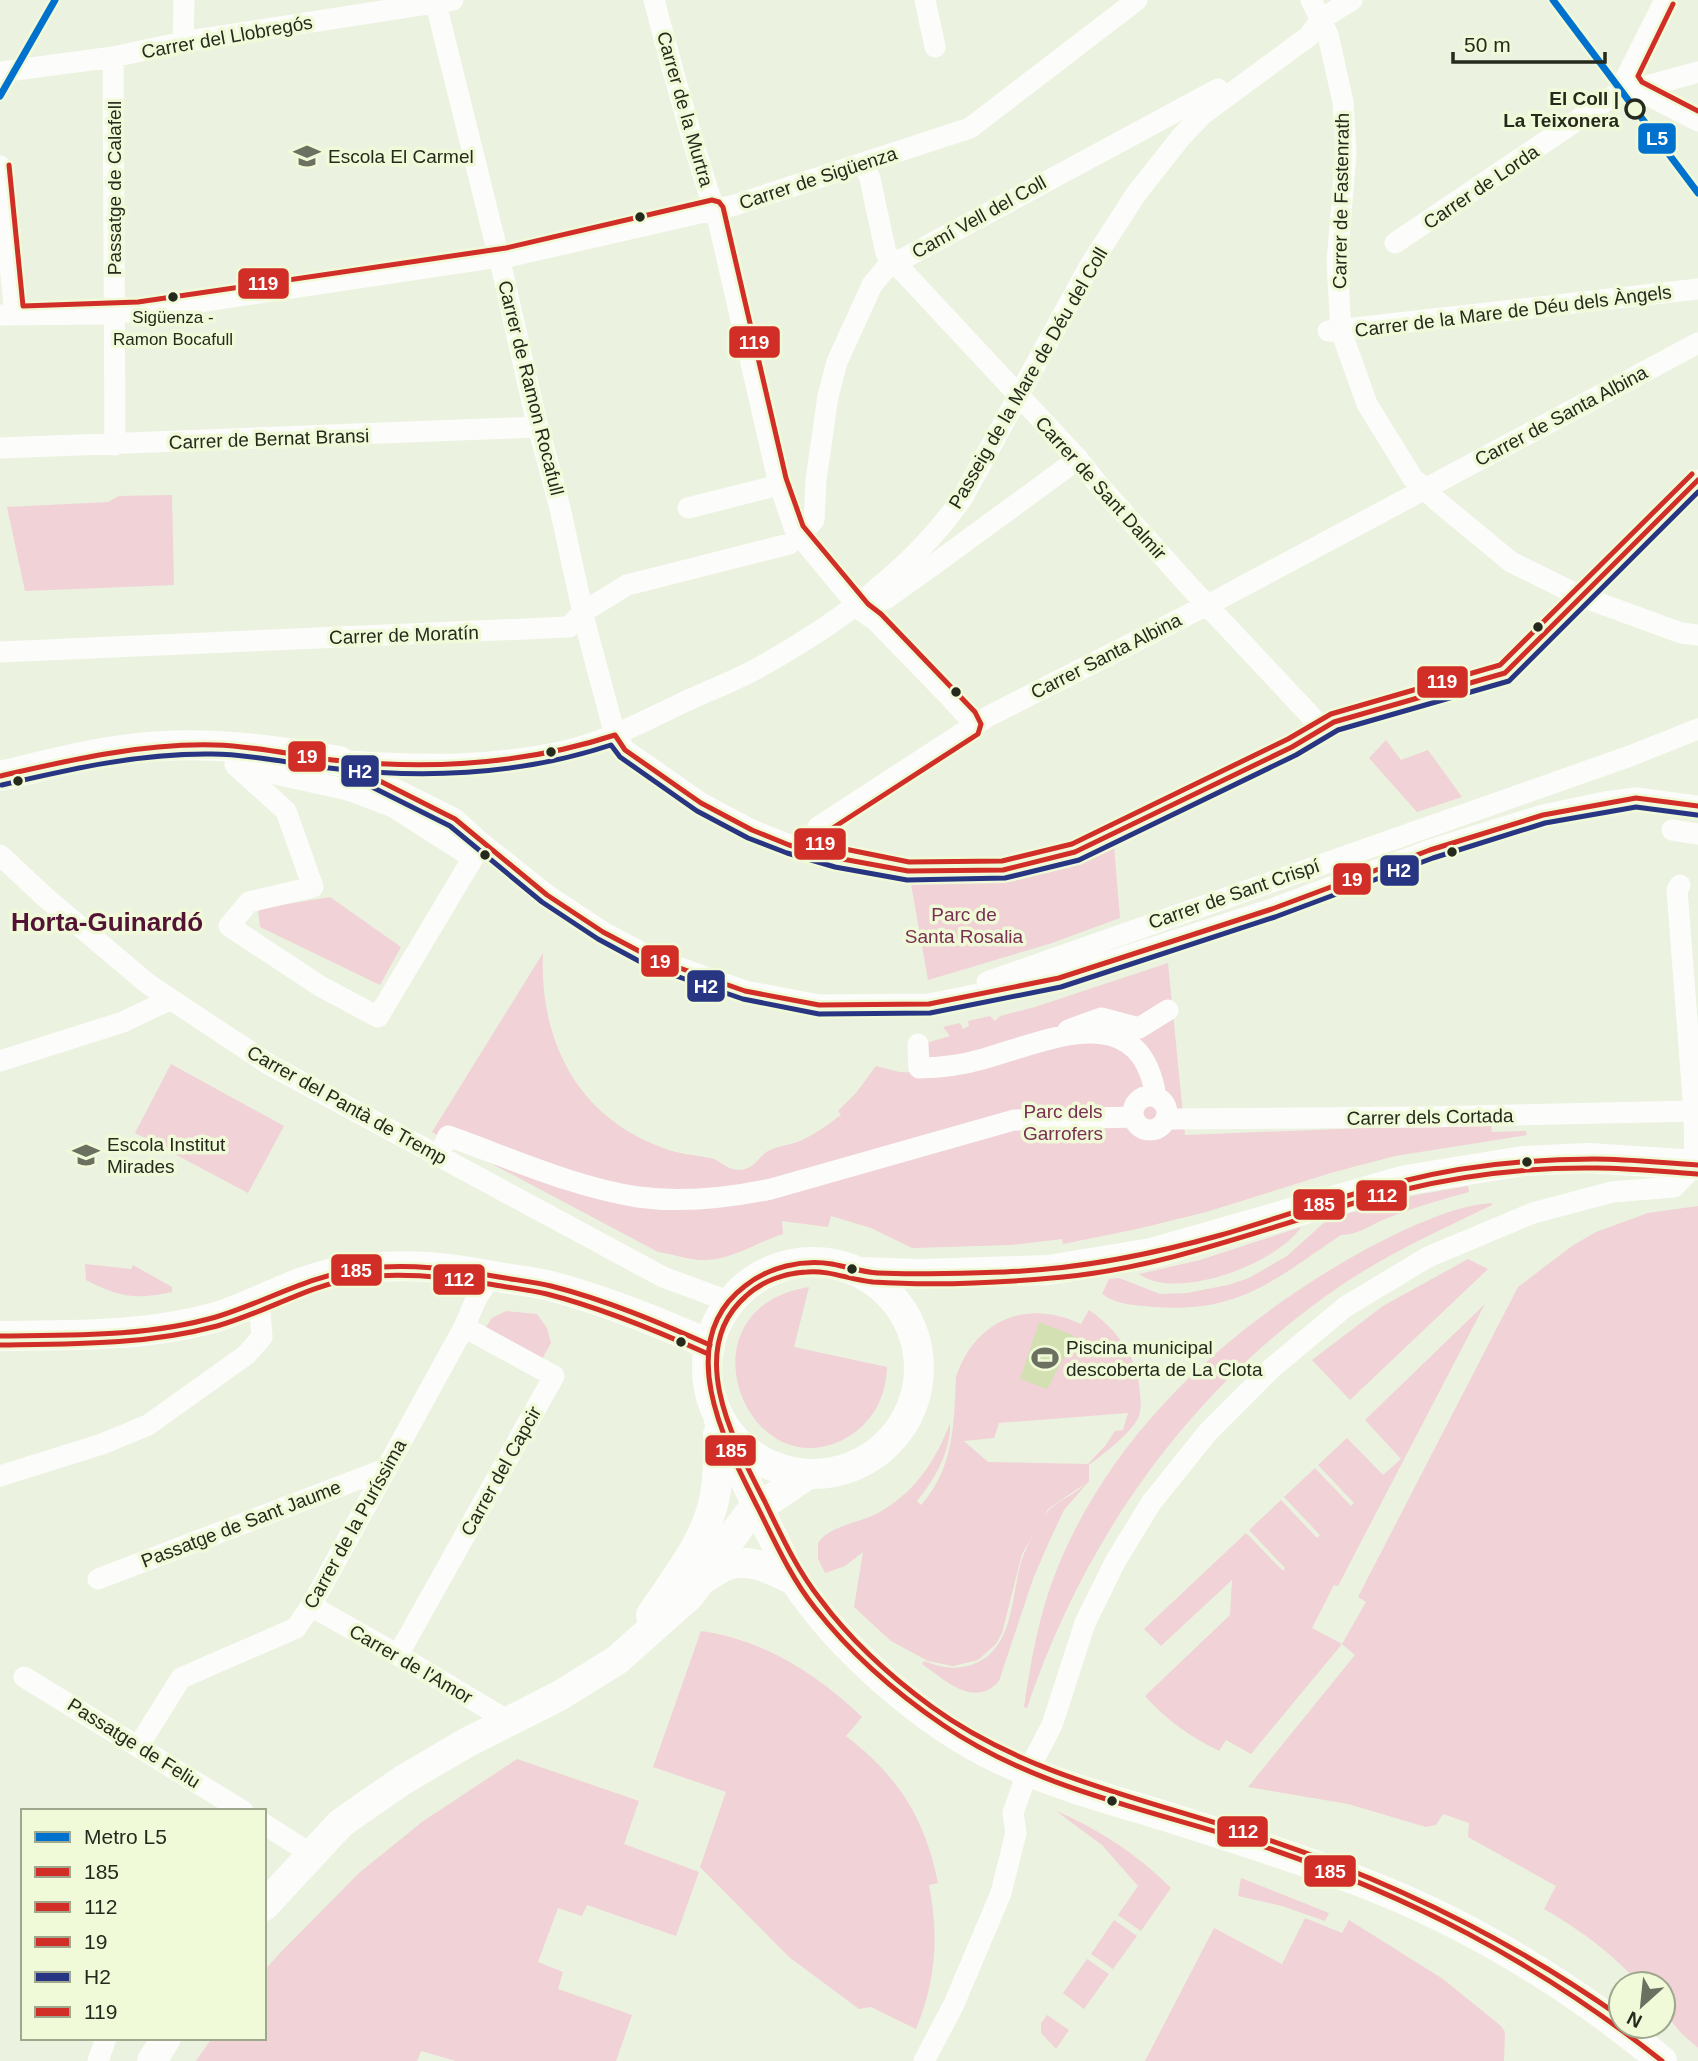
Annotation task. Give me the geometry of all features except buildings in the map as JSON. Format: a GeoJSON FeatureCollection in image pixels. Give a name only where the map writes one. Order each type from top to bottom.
{"type":"FeatureCollection","features":[{"type":"Feature","properties":{"kind":"street"},"geometry":{"type":"LineString","coordinates":[[183,41],[184,0]]}},
{"type":"Feature","properties":{"kind":"street","name":"Carrer de la Murtra"},"geometry":{"type":"LineString","coordinates":[[654,0],[692,145],[708,184],[792,537],[947,694],[969,718],[973,727]]}},
{"type":"Feature","properties":{"kind":"street"},"geometry":{"type":"LineString","coordinates":[[925,0],[935,47]]}},
{"type":"Feature","properties":{"kind":"street","name":"Carrer de Sigüenza"},"geometry":{"type":"LineString","coordinates":[[7,315],[114,313],[520,254],[735,205],[970,128],[1137,0]]}},
{"type":"Feature","properties":{"kind":"street","name":"Passeig de la Mare de Déu del Coll"},"geometry":{"type":"LineString","coordinates":[[860,607],[943,524],[963,497],[1102,245],[1157,166],[1203,114],[1309,36],[1316,10],[1352,0]]}},
{"type":"Feature","properties":{"kind":"street","name":"Carrer de Lorda"},"geometry":{"type":"LineString","coordinates":[[1395,243],[1632,83],[1665,0]]}},
{"type":"Feature","properties":{"kind":"street","name":"Carrer del Llobregós"},"geometry":{"type":"LineString","coordinates":[[0,72],[113,57],[183,41],[442,1]]}},
{"type":"Feature","properties":{"kind":"street","name":"Carrer de Ramon Rocafull"},"geometry":{"type":"LineString","coordinates":[[442,1],[498,257],[615,735]]}},
{"type":"Feature","properties":{"kind":"street","name":"Camí Vell del Coll"},"geometry":{"type":"LineString","coordinates":[[792,537],[806,529],[814,520],[816,480],[837,362],[872,285],[894,262],[1213,93],[1303,26],[1316,10]]}},
{"type":"Feature","properties":{"kind":"street","name":"Carrer de Fastenrath"},"geometry":{"type":"LineString","coordinates":[[1316,10],[1328,35],[1343,102],[1346,153],[1334,331],[1367,404],[1412,477],[1511,562],[1580,596],[1681,633],[1698,635]]}},
{"type":"Feature","properties":{"kind":"street","name":"Passatge de Calafell"},"geometry":{"type":"LineString","coordinates":[[113,57],[115,445]]}},
{"type":"Feature","properties":{"kind":"street"},"geometry":{"type":"LineString","coordinates":[[1632,83],[1698,72]]}},
{"type":"Feature","properties":{"kind":"street"},"geometry":{"type":"LineString","coordinates":[[1632,83],[1698,121]]}},
{"type":"Feature","properties":{"kind":"street","name":"Carrer de Sant Dalmir"},"geometry":{"type":"LineString","coordinates":[[864,163],[886,253],[1324,730]]}},
{"type":"Feature","properties":{"kind":"street"},"geometry":{"type":"LineString","coordinates":[[0,166],[7,315]]}},
{"type":"Feature","properties":{"kind":"street","name":"Carrer de la Mare de Déu dels Àngels"},"geometry":{"type":"LineString","coordinates":[[1334,331],[1698,289]]}},
{"type":"Feature","properties":{"kind":"street","name":"Carrer de Santa Albina"},"geometry":{"type":"LineString","coordinates":[[1425,489],[1698,343]]}},
{"type":"Feature","properties":{"kind":"street","name":"Carrer de Bernat Bransi"},"geometry":{"type":"LineString","coordinates":[[0,448],[538,426]]}},
{"type":"Feature","properties":{"kind":"street","name":"Passeig de la Mare de Déu del Coll"},"geometry":{"type":"LineString","coordinates":[[339,761],[415,765],[488,764],[569,750],[615,735],[764,665],[860,607],[897,591],[1078,459]]}},
{"type":"Feature","properties":{"kind":"street"},"geometry":{"type":"LineString","coordinates":[[615,735],[625,750],[701,803],[752,831],[808,850],[908,871],[1003,870],[1075,852],[1324,730],[1334,722],[1505,673],[1698,480]]}},
{"type":"Feature","properties":{"kind":"street"},"geometry":{"type":"LineString","coordinates":[[688,508],[767,488]]}},
{"type":"Feature","properties":{"kind":"street","name":"Carrer Santa Albina"},"geometry":{"type":"LineString","coordinates":[[808,850],[818,827],[987,717],[1425,489]]}},
{"type":"Feature","properties":{"kind":"street","name":"Carrer de Moratín"},"geometry":{"type":"LineString","coordinates":[[0,652],[569,627],[583,612],[627,585],[792,537]]}},
{"type":"Feature","properties":{"kind":"street","name":"Carrer de Sant Crispí"},"geometry":{"type":"LineString","coordinates":[[929,1004],[1107,938],[1630,756],[1698,729]]}},
{"type":"Feature","properties":{"kind":"street"},"geometry":{"type":"LineString","coordinates":[[0,776],[130,749],[168,746],[256,748],[339,761],[455,819],[547,895],[603,932],[653,959],[745,990],[819,1005],[929,1004],[1059,978],[1272,909],[1430,850],[1543,815],[1636,798],[1698,806]]}},
{"type":"Feature","properties":{"kind":"street"},"geometry":{"type":"LineString","coordinates":[[235,765],[348,790],[393,807],[473,858],[465,873],[378,1017],[320,986],[229,926],[249,902],[313,887],[286,811],[235,765]]}},
{"type":"Feature","properties":{"kind":"street"},"geometry":{"type":"LineString","coordinates":[[417,799],[403,783],[415,765],[427,790],[454,810],[455,819]]}},
{"type":"Feature","properties":{"kind":"street"},"geometry":{"type":"LineString","coordinates":[[1672,830],[1698,834]]}},
{"type":"Feature","properties":{"kind":"street","name":"Carrer del Pantà de Tremp"},"geometry":{"type":"LineString","coordinates":[[0,855],[45,897],[169,1000],[270,1065],[663,1277],[728,1301]]}},
{"type":"Feature","properties":{"kind":"street"},"geometry":{"type":"LineString","coordinates":[[923,2061],[954,2004],[1001,1893],[1016,1833],[1013,1813],[1028,1771],[1052,1725],[1085,1623],[1115,1562],[1151,1503],[1208,1432],[1272,1368],[1345,1307],[1428,1257],[1533,1213],[1612,1192],[1674,1186],[1696,1165],[1696,1111],[1677,890],[1680,885]]}},
{"type":"Feature","properties":{"kind":"street"},"geometry":{"type":"LineString","coordinates":[[0,1061],[123,1023],[169,1000]]}},
{"type":"Feature","properties":{"kind":"street"},"geometry":{"type":"LineString","coordinates":[[1064,1036],[1068,1029],[1101,1018],[1139,1028],[1168,1010]]}},
{"type":"Feature","properties":{"kind":"street"},"geometry":{"type":"LineString","coordinates":[[918,1044],[919,1068],[928,1068],[957,1065],[1064,1036],[1105,1034],[1124,1040],[1143,1055],[1150,1069],[1156,1097]]}},
{"type":"Feature","properties":{"kind":"street"},"geometry":{"type":"LineString","coordinates":[[445,1143],[449,1136],[586,1185],[613,1192],[640,1197],[694,1200],[771,1189],[1014,1120],[1133,1116],[1137,1101],[1146,1096],[1156,1097],[1164,1102],[1167,1116]]}},
{"type":"Feature","properties":{"kind":"street","name":"Carrer dels Cortada"},"geometry":{"type":"LineString","coordinates":[[1133,1116],[1137,1125],[1150,1131],[1163,1125],[1167,1116],[1174,1119],[1427,1118],[1696,1111]]}},
{"type":"Feature","properties":{"kind":"street"},"geometry":{"type":"LineString","coordinates":[[1662,2061],[1584,2002],[1506,1952],[1448,1920],[1364,1883],[1278,1852],[1086,1792],[1028,1771],[999,1759],[961,1737],[898,1692],[854,1651],[794,1580],[719,1420],[708,1385],[710,1345],[717,1322],[728,1301],[743,1286],[763,1274],[792,1264],[822,1262],[860,1272],[920,1274],[1048,1270],[1152,1253],[1406,1180],[1523,1161],[1588,1158],[1696,1165]]}},
{"type":"Feature","properties":{"kind":"street"},"geometry":{"type":"LineString","coordinates":[[0,1336],[121,1334],[169,1328],[218,1316],[299,1282],[340,1272],[405,1265],[460,1269],[548,1285],[648,1317],[710,1345]]}},
{"type":"Feature","properties":{"kind":"street"},"geometry":{"type":"LineString","coordinates":[[719,1420],[742,1447],[757,1458],[790,1471],[808,1474],[850,1468],[877,1453],[899,1431],[914,1401],[918,1384],[914,1335],[907,1319],[885,1291],[860,1272]]}},
{"type":"Feature","properties":{"kind":"street","name":"Carrer de la Puríssima"},"geometry":{"type":"LineString","coordinates":[[139,1745],[181,1678],[296,1628],[311,1606],[464,1326],[477,1297],[492,1276]]}},
{"type":"Feature","properties":{"kind":"street"},"geometry":{"type":"LineString","coordinates":[[0,1476],[102,1444],[148,1425],[188,1398],[246,1355],[262,1337],[260,1300]]}},
{"type":"Feature","properties":{"kind":"street","name":"Carrer del Capcir"},"geometry":{"type":"LineString","coordinates":[[398,1655],[554,1376],[464,1326]]}},
{"type":"Feature","properties":{"kind":"street"},"geometry":{"type":"LineString","coordinates":[[627,1651],[691,1556],[705,1529],[718,1477],[719,1420]]}},
{"type":"Feature","properties":{"kind":"street","name":"Passatge de Sant Jaume"},"geometry":{"type":"LineString","coordinates":[[98,1578],[385,1469]]}},
{"type":"Feature","properties":{"kind":"street"},"geometry":{"type":"LineString","coordinates":[[266,1904],[341,1823],[403,1780],[466,1743],[559,1696],[617,1660],[690,1595],[748,1515],[808,1474]]}},
{"type":"Feature","properties":{"kind":"street"},"geometry":{"type":"LineString","coordinates":[[702,1580],[728,1565],[738,1563],[758,1565],[794,1580]]}},
{"type":"Feature","properties":{"kind":"street","name":"Carrer de l'Amor"},"geometry":{"type":"LineString","coordinates":[[311,1606],[510,1722]]}},
{"type":"Feature","properties":{"kind":"street","name":"Passatge de Feliu"},"geometry":{"type":"LineString","coordinates":[[24,1677],[139,1745],[218,1804],[236,1809]]}},
{"type":"Feature","properties":{"kind":"street"},"geometry":{"type":"LineString","coordinates":[[266,1825],[311,1854]]}},
{"type":"Feature","properties":{"kind":"street"},"geometry":{"type":"LineString","coordinates":[[98,2061],[105,2040]]}},
{"type":"Feature","properties":{"kind":"street"},"geometry":{"type":"LineString","coordinates":[[152,2061],[165,2040]]}},
{"type":"Feature","properties":{"kind":"green space"},"geometry":{"type":"Polygon","coordinates":[[[172,495],[174,585],[25,591],[7,507],[108,502],[119,496],[172,495]]]}},
{"type":"Feature","properties":{"kind":"green space"},"geometry":{"type":"Polygon","coordinates":[[[1386,740],[1401,760],[1428,750],[1462,797],[1417,812],[1369,758],[1386,740]]]}},
{"type":"Feature","properties":{"kind":"green space","name":"Parc de Santa Rosalia"},"geometry":{"type":"Polygon","coordinates":[[[1114,846],[1120,918],[1052,943],[928,980],[911,884],[1007,882],[1071,867],[1114,846]]]}},
{"type":"Feature","properties":{"kind":"green space"},"geometry":{"type":"Polygon","coordinates":[[[330,897],[401,947],[380,985],[260,927],[258,909],[330,897]]]}},
{"type":"Feature","properties":{"kind":"green space","name":"Parc dels Garrofers"},"geometry":{"type":"Polygon","coordinates":[[[543,953],[543,985],[548,1016],[569,1072],[586,1096],[607,1117],[633,1134],[669,1150],[714,1159],[734,1170],[748,1168],[768,1151],[800,1141],[841,1115],[838,1111],[856,1093],[876,1066],[899,1072],[929,1073],[926,1043],[950,1036],[943,1027],[960,1023],[963,1029],[969,1026],[968,1021],[990,1016],[995,1021],[1000,1016],[1168,963],[1185,1135],[1491,1123],[1492,1132],[1526,1131],[1527,1135],[1395,1156],[1206,1212],[1063,1244],[1062,1239],[1011,1245],[912,1248],[871,1228],[831,1216],[828,1227],[782,1221],[783,1234],[743,1250],[713,1259],[686,1258],[658,1252],[432,1132],[543,953]]]}},
{"type":"Feature","properties":{"kind":"green space"},"geometry":{"type":"Polygon","coordinates":[[[171,1064],[284,1126],[248,1193],[135,1133],[171,1064]]]}},
{"type":"Feature","properties":{"kind":"green space"},"geometry":{"type":"Polygon","coordinates":[[[1468,1186],[1469,1192],[1404,1212],[1358,1232],[1341,1235],[1275,1279],[1233,1299],[1210,1305],[1154,1307],[1120,1302],[1102,1294],[1109,1279],[1119,1278],[1160,1294],[1187,1293],[1228,1285],[1249,1278],[1287,1256],[1328,1219],[1416,1195],[1468,1186]]]}},
{"type":"Feature","properties":{"kind":"green space"},"geometry":{"type":"Polygon","coordinates":[[[1491,1203],[1492,1205],[1399,1251],[1346,1282],[1291,1322],[1240,1367],[1194,1416],[1151,1468],[1113,1524],[1080,1583],[1051,1644],[1027,1708],[1024,1707],[1040,1620],[1057,1569],[1080,1521],[1107,1475],[1138,1433],[1173,1394],[1252,1323],[1340,1264],[1393,1235],[1434,1218],[1491,1203]]]}},
{"type":"Feature","properties":{"kind":"green space"},"geometry":{"type":"Polygon","coordinates":[[[1698,1206],[1698,2048],[1677,2028],[1677,1970],[1626,1970],[1595,1943],[1544,1909],[1556,1886],[1468,1837],[1469,1823],[1443,1814],[1436,1825],[1426,1827],[1348,1804],[1248,1787],[1355,1655],[1342,1644],[1366,1602],[1358,1597],[1518,1287],[1572,1246],[1596,1232],[1648,1213],[1698,1206]]]}},
{"type":"Feature","properties":{"kind":"green space"},"geometry":{"type":"Polygon","coordinates":[[[1301,1227],[1289,1241],[1271,1253],[1226,1274],[1177,1284],[1156,1281],[1139,1274],[1200,1260],[1301,1227]]]}},
{"type":"Feature","properties":{"kind":"green space"},"geometry":{"type":"Polygon","coordinates":[[[1468,1259],[1488,1269],[1350,1400],[1312,1360],[1383,1306],[1468,1259]]]}},
{"type":"Feature","properties":{"kind":"green space"},"geometry":{"type":"Polygon","coordinates":[[[85,1264],[131,1269],[133,1265],[172,1287],[172,1292],[137,1296],[108,1290],[86,1280],[85,1264]]]}},
{"type":"Feature","properties":{"kind":"green space"},"geometry":{"type":"Polygon","coordinates":[[[809,1287],[794,1347],[887,1367],[878,1406],[867,1422],[851,1435],[815,1448],[783,1442],[757,1422],[741,1393],[735,1360],[744,1328],[767,1302],[809,1287]]]}},
{"type":"Feature","properties":{"kind":"green space"},"geometry":{"type":"Polygon","coordinates":[[[1485,1304],[1338,1586],[1334,1585],[1312,1628],[1342,1644],[1251,1754],[1226,1740],[1219,1751],[1209,1746],[1170,1720],[1145,1696],[1230,1615],[1232,1580],[1161,1646],[1144,1629],[1246,1533],[1283,1571],[1285,1568],[1249,1530],[1281,1500],[1317,1538],[1320,1535],[1284,1497],[1315,1468],[1351,1506],[1354,1503],[1318,1465],[1347,1438],[1383,1475],[1401,1459],[1365,1420],[1485,1304]]]}},
{"type":"Feature","properties":{"kind":"green space"},"geometry":{"type":"Polygon","coordinates":[[[1089,1310],[1118,1336],[1131,1358],[1139,1382],[1139,1416],[1124,1436],[1089,1465],[1089,1481],[1064,1510],[1033,1579],[999,1681],[980,1692],[970,1692],[950,1684],[922,1664],[924,1661],[956,1668],[976,1663],[989,1655],[1006,1630],[1024,1554],[1034,1533],[1022,1554],[1002,1633],[996,1644],[978,1660],[953,1666],[928,1661],[891,1641],[854,1607],[863,1552],[845,1566],[825,1573],[818,1559],[818,1543],[823,1537],[836,1529],[876,1514],[912,1487],[938,1451],[950,1423],[948,1444],[941,1464],[917,1501],[921,1505],[932,1491],[946,1461],[950,1445],[956,1377],[976,1341],[990,1328],[1005,1319],[1041,1313],[1061,1316],[1081,1324],[1089,1310]],[[1128,1413],[999,1423],[994,1438],[964,1441],[988,1462],[1088,1464],[1115,1431],[1123,1430],[1128,1413]],[[1086,1483],[1048,1509],[1042,1520],[1051,1508],[1086,1483]]]}},
{"type":"Feature","properties":{"kind":"green space"},"geometry":{"type":"Polygon","coordinates":[[[506,1311],[537,1314],[547,1328],[551,1343],[542,1359],[484,1330],[492,1318],[506,1311]]]}},
{"type":"Feature","properties":{"kind":"green space"},"geometry":{"type":"Polygon","coordinates":[[[701,1631],[746,1642],[768,1651],[808,1673],[845,1701],[862,1717],[846,1736],[895,1783],[917,1818],[938,1883],[929,1885],[934,1922],[934,1958],[928,1993],[916,2029],[871,2007],[859,2009],[789,1957],[700,1867],[726,1792],[653,1767],[701,1631]]]}},
{"type":"Feature","properties":{"kind":"green space"},"geometry":{"type":"Polygon","coordinates":[[[517,1759],[639,1801],[624,1844],[699,1872],[676,1936],[587,1905],[582,1916],[558,1908],[538,1962],[563,1972],[558,1989],[632,2015],[616,2061],[456,2061],[421,2051],[417,2061],[196,2061],[211,2040],[266,2040],[266,1969],[359,1873],[422,1822],[517,1759]]]}},
{"type":"Feature","properties":{"kind":"green space"},"geometry":{"type":"Polygon","coordinates":[[[1056,1811],[1117,1844],[1145,1864],[1171,1888],[1141,1931],[1118,1915],[1138,1886],[1102,1845],[1056,1811]]]}},
{"type":"Feature","properties":{"kind":"green space"},"geometry":{"type":"Polygon","coordinates":[[[1241,1878],[1329,1913],[1325,1921],[1282,1906],[1238,1896],[1241,1878]]]}},
{"type":"Feature","properties":{"kind":"green space"},"geometry":{"type":"Polygon","coordinates":[[[1305,1918],[1342,1933],[1349,1920],[1443,1979],[1501,2026],[1505,2032],[1504,2061],[1145,2061],[1214,1928],[1282,1964],[1305,1918]]]}},
{"type":"Feature","properties":{"kind":"green space"},"geometry":{"type":"Polygon","coordinates":[[[1114,1920],[1137,1936],[1113,1969],[1091,1954],[1114,1920]]]}},
{"type":"Feature","properties":{"kind":"green space"},"geometry":{"type":"Polygon","coordinates":[[[1087,1959],[1109,1974],[1084,2009],[1063,1993],[1087,1959]]]}},
{"type":"Feature","properties":{"kind":"green space"},"geometry":{"type":"Polygon","coordinates":[[[1047,2015],[1069,2030],[1056,2049],[1041,2033],[1041,2023],[1047,2015]]]}},
{"type":"Feature","properties":{"kind":"shaded area","name":"Piscina municipal descoberta de La Clota"},"geometry":{"type":"Polygon","coordinates":[[[1039,1322],[1075,1336],[1047,1389],[1020,1379],[1039,1322]]]}},
{"type":"Feature","properties":{"kind":"metro line","name":"L5"},"geometry":{"type":"LineString","coordinates":[[0,96],[55,0]]}},
{"type":"Feature","properties":{"kind":"metro line","name":"L5"},"geometry":{"type":"LineString","coordinates":[[1553,0],[1698,193]]}},
{"type":"Feature","properties":{"kind":"transit line","name":"119"},"geometry":{"type":"LineString","coordinates":[[1673,4],[1638,76],[1642,82],[1698,111]]}},
{"type":"Feature","properties":{"kind":"transit line","name":"119"},"geometry":{"type":"LineString","coordinates":[[9,165],[23,306],[138,302],[506,248],[712,200],[719,202],[723,207],[786,478],[803,526],[868,604],[881,614],[975,712],[981,724],[978,734],[825,833],[820,844],[909,862],[1002,861],[1072,844],[1288,739],[1331,714],[1500,665],[1692,474]]}},
{"type":"Feature","properties":{"kind":"transit line","name":"19"},"geometry":{"type":"LineString","coordinates":[[0,776],[134,750],[188,745],[231,746],[342,761],[411,765],[514,758],[548,753],[615,735],[625,750],[701,803],[752,830],[789,845],[837,858],[908,871],[1003,870],[1075,852],[1292,747],[1334,722],[1505,673],[1698,480]]}},
{"type":"Feature","properties":{"kind":"transit line","name":"H2"},"geometry":{"type":"LineString","coordinates":[[2,785],[106,763],[185,754],[244,756],[322,767],[407,774],[510,768],[578,755],[611,745],[620,757],[697,811],[748,838],[787,853],[835,867],[907,880],[1005,878],[1079,860],[1296,755],[1338,730],[1509,681],[1698,492]]}},
{"type":"Feature","properties":{"kind":"transit line","name":"19"},"geometry":{"type":"LineString","coordinates":[[358,770],[455,819],[547,895],[603,932],[654,959],[745,991],[819,1005],[929,1004],[1059,978],[1272,909],[1430,850],[1543,815],[1636,798],[1698,806]]}},
{"type":"Feature","properties":{"kind":"transit line","name":"H2"},"geometry":{"type":"LineString","coordinates":[[354,778],[450,826],[542,902],[598,939],[650,967],[743,999],[819,1014],[930,1013],[1061,987],[1275,917],[1433,858],[1545,823],[1636,807],[1697,815]]}},
{"type":"Feature","properties":{"kind":"transit line","name":"185"},"geometry":{"type":"LineString","coordinates":[[1662,2061],[1567,1992],[1469,1934],[1418,1909],[1366,1885],[1256,1844],[1055,1782],[979,1747],[925,1713],[859,1657],[829,1625],[798,1584],[732,1455],[720,1425],[708,1364],[711,1335],[723,1309],[754,1279],[786,1266],[821,1263],[872,1272],[910,1274],[1060,1268],[1168,1249],[1332,1200],[1423,1176],[1471,1168],[1545,1160],[1594,1159],[1698,1165]]}},
{"type":"Feature","properties":{"kind":"transit line","name":"112"},"geometry":{"type":"LineString","coordinates":[[1607,2008],[1493,1937],[1404,1893],[1263,1838],[1050,1770],[1009,1752],[932,1707],[858,1644],[820,1599],[797,1564],[753,1479],[730,1426],[721,1398],[717,1370],[718,1343],[728,1318],[746,1296],[767,1282],[790,1274],[815,1272],[873,1282],[920,1284],[1063,1277],[1148,1263],[1356,1202],[1422,1185],[1472,1176],[1572,1168],[1697,1174]]}},
{"type":"Feature","properties":{"kind":"transit line","name":"185"},"geometry":{"type":"LineString","coordinates":[[0,1336],[109,1334],[190,1324],[343,1272],[379,1267],[413,1267],[465,1272],[551,1286],[612,1305],[710,1345]]}},
{"type":"Feature","properties":{"kind":"transit line","name":"112"},"geometry":{"type":"LineString","coordinates":[[0,1345],[109,1342],[163,1337],[217,1326],[324,1286],[362,1277],[396,1275],[462,1280],[547,1294],[628,1320],[706,1353]]}},
{"type":"Feature","properties":{"kind":"place","name":"El Coll | La Teixonera"},"geometry":{"type":"Point","coordinates":[1635,109]}},
{"type":"Feature","properties":{"kind":"place","name":"Escola El Carmel"},"geometry":{"type":"Point","coordinates":[307,156]}},
{"type":"Feature","properties":{"kind":"place","name":"Sigüenza - Ramon Bocafull"},"geometry":{"type":"Point","coordinates":[173,297]}},
{"type":"Feature","properties":{"kind":"place","name":"Escola Institut Mirades"},"geometry":{"type":"Point","coordinates":[86,1155]}},
{"type":"Feature","properties":{"kind":"place","name":"Piscina municipal descoberta de La Clota"},"geometry":{"type":"Point","coordinates":[1045,1358]}},
{"type":"Feature","properties":{"kind":"district","name":"Horta-Guinardó"},"geometry":{"type":"Point","coordinates":[107,922]}}]}
